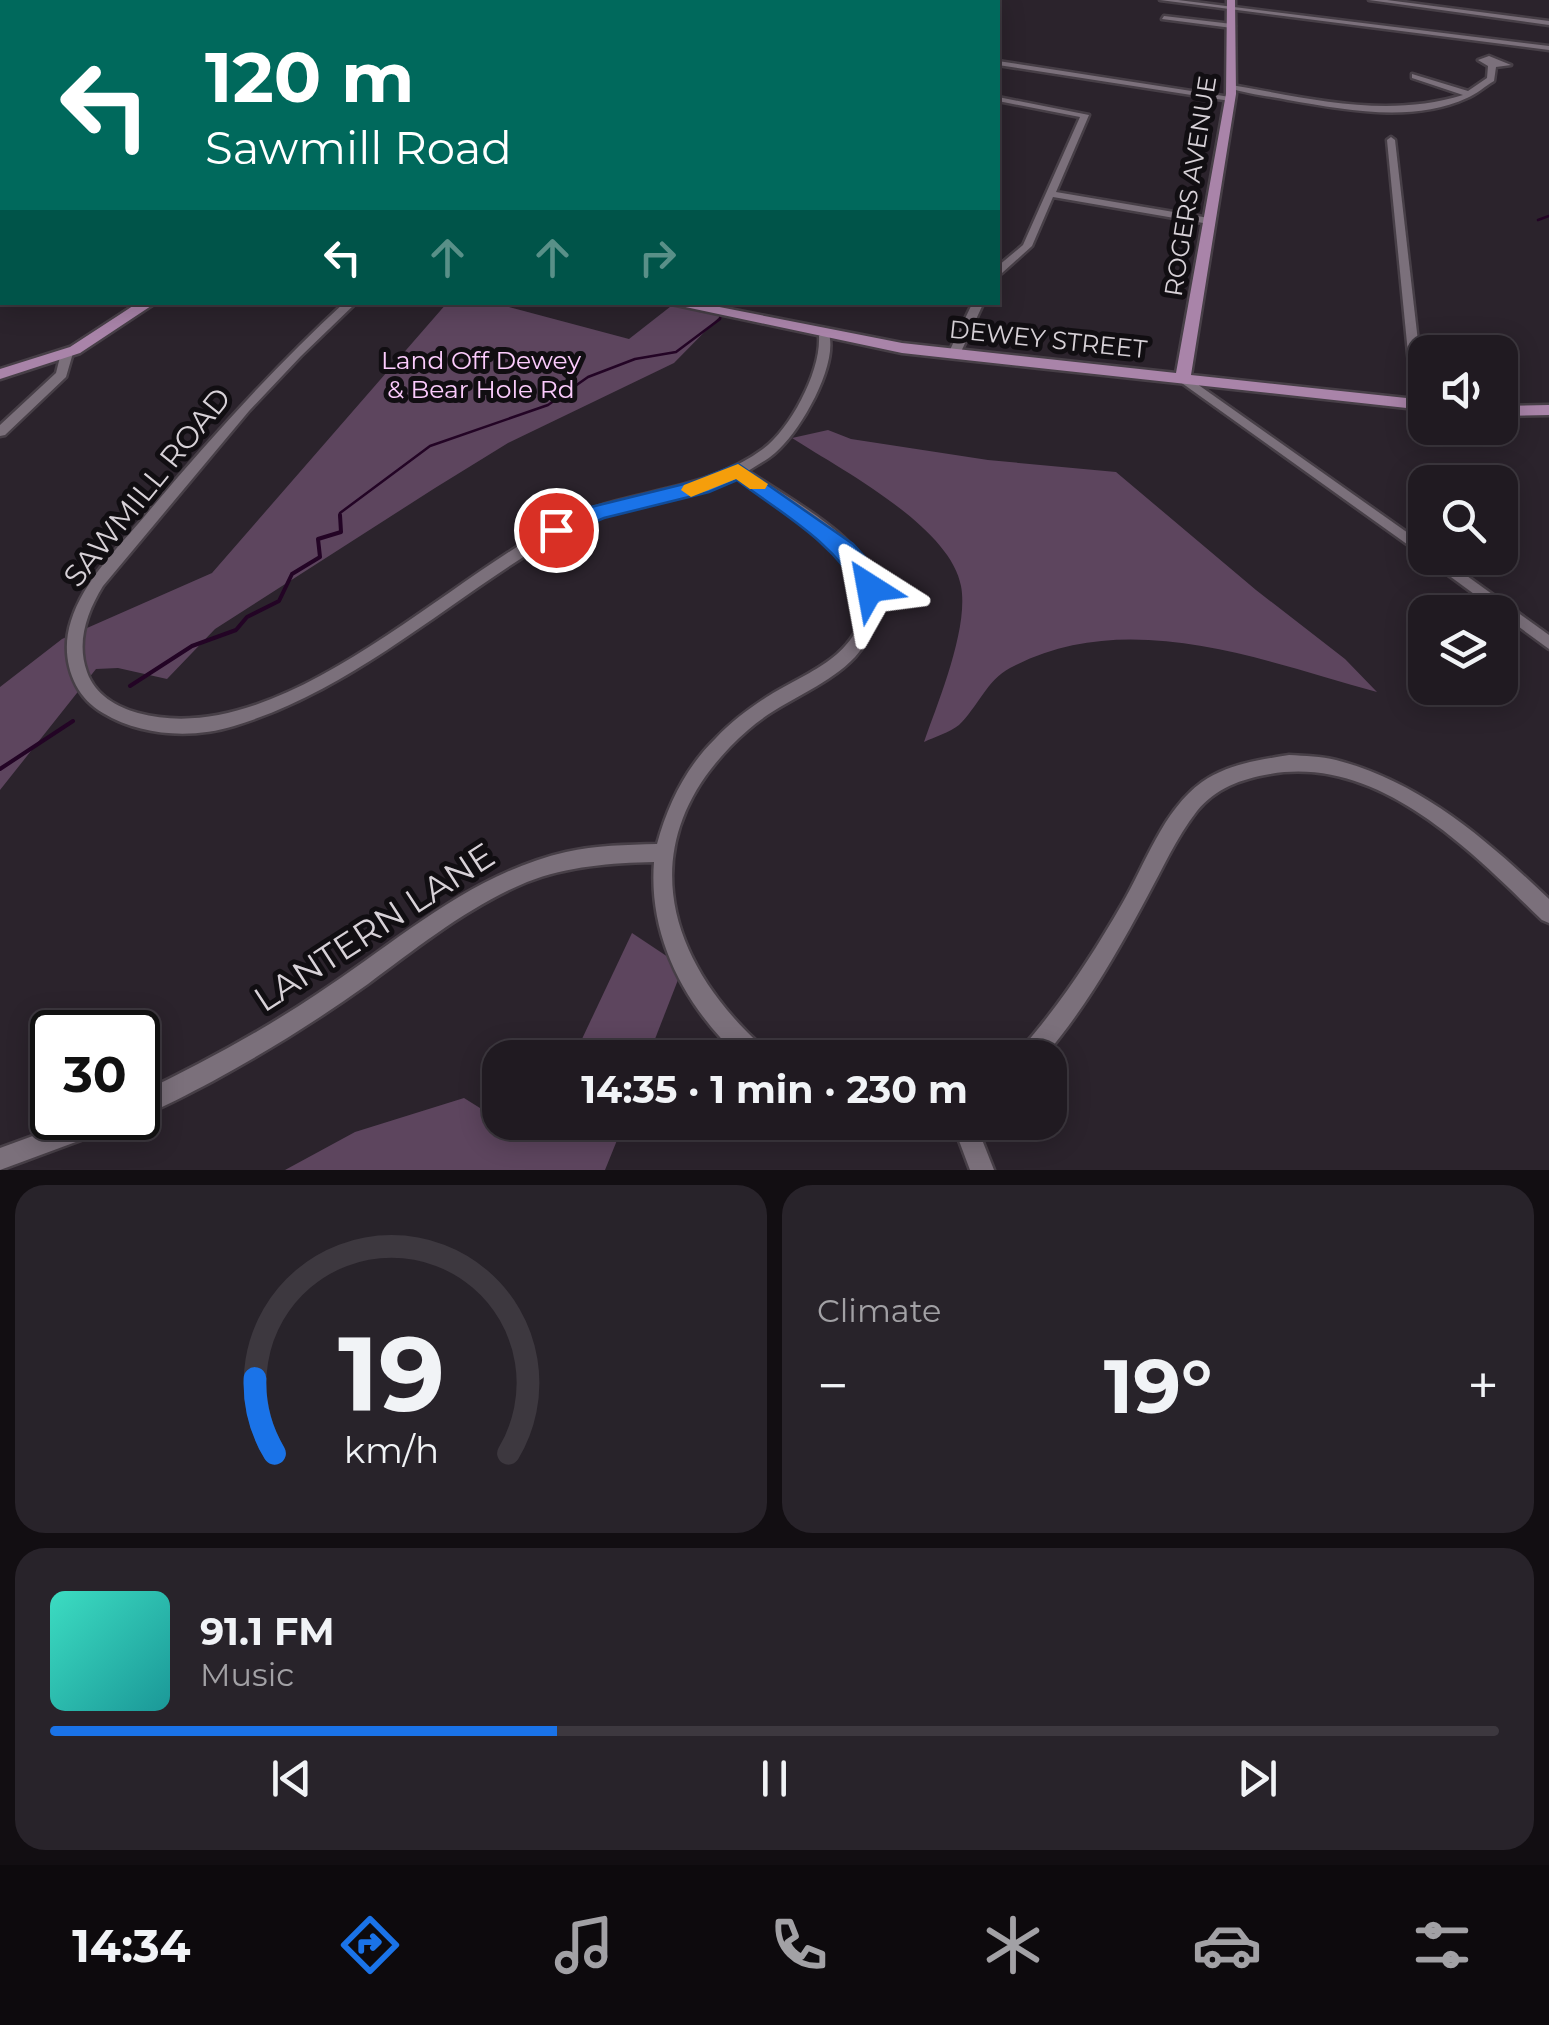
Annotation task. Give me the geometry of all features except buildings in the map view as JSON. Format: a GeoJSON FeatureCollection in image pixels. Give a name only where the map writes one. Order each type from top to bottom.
{"type":"FeatureCollection","features":[{"type":"Feature","properties":{"kind":"main road","name":"ROGERS AVENUE"},"geometry":{"type":"LineString","coordinates":[[1183,378],[1231,93],[1232,4]]}},
{"type":"Feature","properties":{"kind":"main road"},"geometry":{"type":"LineString","coordinates":[[0,374],[67,354],[145,305]]}},
{"type":"Feature","properties":{"kind":"main road","name":"DEWEY STREET"},"geometry":{"type":"LineString","coordinates":[[683,305],[825,336],[954,354],[1408,403]]}},
{"type":"Feature","properties":{"kind":"main road"},"geometry":{"type":"LineString","coordinates":[[1518,411],[1549,410]]}},
{"type":"Feature","properties":{"kind":"street"},"geometry":{"type":"LineString","coordinates":[[1163,0],[1232,4],[1549,48]]}},
{"type":"Feature","properties":{"kind":"street"},"geometry":{"type":"LineString","coordinates":[[1372,0],[1549,23]]}},
{"type":"Feature","properties":{"kind":"street"},"geometry":{"type":"LineString","coordinates":[[1164,18],[1232,26]]}},
{"type":"Feature","properties":{"kind":"street"},"geometry":{"type":"LineString","coordinates":[[1000,62],[1406,112],[1441,105],[1490,80],[1492,65]]}},
{"type":"Feature","properties":{"kind":"street"},"geometry":{"type":"LineString","coordinates":[[1415,76],[1466,93]]}},
{"type":"Feature","properties":{"kind":"street"},"geometry":{"type":"LineString","coordinates":[[1000,99],[1084,114],[1028,246],[1000,269]]}},
{"type":"Feature","properties":{"kind":"street"},"geometry":{"type":"LineString","coordinates":[[1390,140],[1414,335]]}},
{"type":"Feature","properties":{"kind":"street"},"geometry":{"type":"LineString","coordinates":[[1051,194],[1209,221]]}},
{"type":"Feature","properties":{"kind":"street","name":"SAWMILL ROAD"},"geometry":{"type":"LineString","coordinates":[[349,305],[298,351],[234,419],[95,588],[77,624],[74,654],[86,689],[106,707],[135,719],[178,726],[221,722],[265,708],[326,679],[572,522],[627,504],[702,487],[738,471],[776,445],[800,418],[826,350],[825,336]]}},
{"type":"Feature","properties":{"kind":"street"},"geometry":{"type":"LineString","coordinates":[[954,354],[978,305]]}},
{"type":"Feature","properties":{"kind":"street"},"geometry":{"type":"LineString","coordinates":[[0,432],[62,374],[67,354]]}},
{"type":"Feature","properties":{"kind":"street"},"geometry":{"type":"LineString","coordinates":[[1183,378],[1408,540]]}},
{"type":"Feature","properties":{"kind":"street"},"geometry":{"type":"LineString","coordinates":[[738,471],[853,556],[868,579],[869,615],[860,639],[842,658],[770,704],[712,752],[678,802],[662,853],[664,898],[684,969],[709,1008],[740,1040]]}},
{"type":"Feature","properties":{"kind":"street"},"geometry":{"type":"LineString","coordinates":[[1455,575],[1549,643]]}},
{"type":"Feature","properties":{"kind":"street"},"geometry":{"type":"LineString","coordinates":[[1041,1040],[1094,967],[1187,809],[1208,787],[1254,768],[1283,763],[1315,765],[1348,772],[1400,793],[1453,828],[1549,914]]}},
{"type":"Feature","properties":{"kind":"street","name":"LANTERN LANE"},"geometry":{"type":"LineString","coordinates":[[160,1095],[257,1044],[348,986],[462,903],[503,880],[583,856],[662,853]]}},
{"type":"Feature","properties":{"kind":"street"},"geometry":{"type":"LineString","coordinates":[[0,1160],[53,1140]]}},
{"type":"Feature","properties":{"kind":"street"},"geometry":{"type":"LineString","coordinates":[[970,1140],[982,1170]]}},
{"type":"Feature","properties":{"kind":"green space","name":"Land Off Dewey & Bear Hole Rd"},"geometry":{"type":"Polygon","coordinates":[[[445,305],[502,305],[629,339],[672,305],[731,305],[674,363],[508,443],[435,488],[215,629],[167,679],[118,668],[96,669],[0,790],[0,687],[62,639],[212,573],[445,305]]]}},
{"type":"Feature","properties":{"kind":"green space"},"geometry":{"type":"Polygon","coordinates":[[[828,430],[851,439],[988,460],[1116,472],[1345,659],[1377,692],[1194,645],[1100,641],[1054,650],[1010,668],[995,680],[959,725],[924,742],[961,622],[961,586],[953,564],[915,521],[792,438],[828,430]]]}},
{"type":"Feature","properties":{"kind":"green space"},"geometry":{"type":"Polygon","coordinates":[[[632,933],[683,967],[655,1040],[581,1040],[632,933]]]}},
{"type":"Feature","properties":{"kind":"green space"},"geometry":{"type":"Polygon","coordinates":[[[464,1098],[482,1109],[482,1140],[617,1140],[605,1170],[285,1170],[355,1132],[464,1098]]]}},
{"type":"Feature","properties":{"kind":"waterway"},"geometry":{"type":"LineString","coordinates":[[1538,220],[1549,216]]}},
{"type":"Feature","properties":{"kind":"waterway"},"geometry":{"type":"LineString","coordinates":[[340,515],[430,446],[548,405],[588,377],[635,359],[676,352],[720,319],[722,305]]}},
{"type":"Feature","properties":{"kind":"waterway"},"geometry":{"type":"LineString","coordinates":[[130,686],[192,646],[236,630],[247,617],[279,601],[292,574],[320,557],[318,539],[341,532],[340,515]]}},
{"type":"Feature","properties":{"kind":"waterway"},"geometry":{"type":"LineString","coordinates":[[0,769],[73,721]]}},
{"type":"Feature","properties":{"kind":"slow traffic"},"geometry":{"type":"LineString","coordinates":[[691,490],[738,471],[757,484]]}},
{"type":"Feature","properties":{"kind":"route"},"geometry":{"type":"LineString","coordinates":[[556,530],[598,512],[702,487],[738,471],[846,549],[864,571],[870,588]]}}]}
